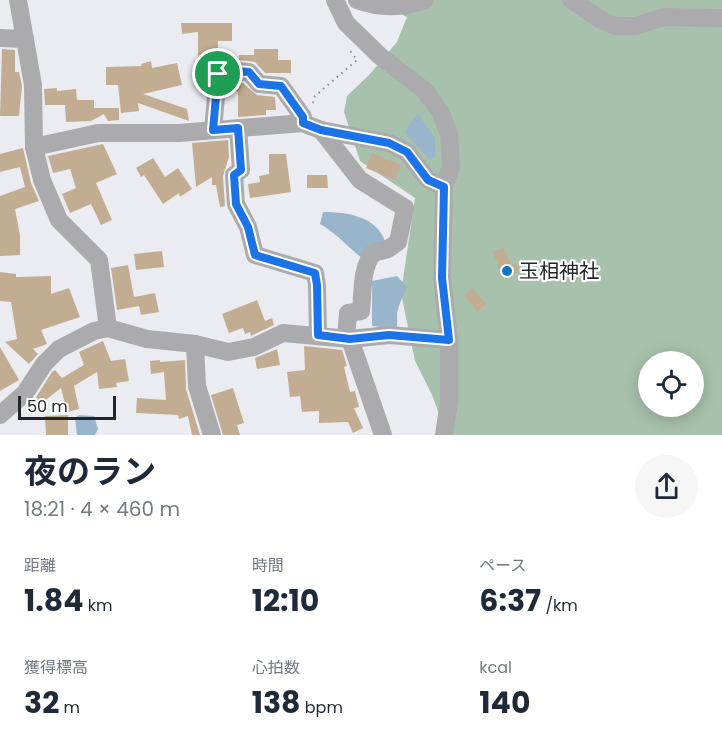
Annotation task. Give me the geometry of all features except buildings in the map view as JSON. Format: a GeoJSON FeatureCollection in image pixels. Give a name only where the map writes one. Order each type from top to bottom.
{"type":"FeatureCollection","features":[{"type":"Feature","properties":{"kind":"street"},"geometry":{"type":"LineString","coordinates":[[18,0],[33,85],[34,147],[42,180],[59,220],[99,260],[108,328]]}},
{"type":"Feature","properties":{"kind":"street"},"geometry":{"type":"LineString","coordinates":[[335,0],[346,23],[380,56],[424,90],[440,111],[449,134],[451,166],[444,187],[442,278],[449,340],[449,401],[444,435]]}},
{"type":"Feature","properties":{"kind":"street"},"geometry":{"type":"LineString","coordinates":[[357,0],[368,4],[397,6],[425,0]]}},
{"type":"Feature","properties":{"kind":"street"},"geometry":{"type":"LineString","coordinates":[[571,0],[601,20],[615,26],[636,26],[664,17],[722,18]]}},
{"type":"Feature","properties":{"kind":"street"},"geometry":{"type":"LineString","coordinates":[[0,38],[25,39]]}},
{"type":"Feature","properties":{"kind":"street"},"geometry":{"type":"LineString","coordinates":[[213,130],[218,74],[224,70],[249,72],[259,84],[281,86],[303,120],[321,130],[389,143],[407,152],[428,180],[444,187]]}},
{"type":"Feature","properties":{"kind":"street"},"geometry":{"type":"LineString","coordinates":[[34,147],[98,133],[179,133],[303,120]]}},
{"type":"Feature","properties":{"kind":"street"},"geometry":{"type":"LineString","coordinates":[[238,128],[241,170],[234,175],[236,204],[248,227],[255,255],[315,273],[318,335]]}},
{"type":"Feature","properties":{"kind":"street"},"geometry":{"type":"LineString","coordinates":[[321,130],[360,180],[405,208],[398,242],[388,249],[373,253],[368,260],[364,271],[361,311],[348,313],[348,339],[383,435]]}},
{"type":"Feature","properties":{"kind":"street"},"geometry":{"type":"LineString","coordinates":[[0,415],[25,393],[44,364],[59,349],[93,331],[108,328],[158,341],[195,344],[228,352],[254,347],[283,333],[348,339],[389,335],[449,340]]}},
{"type":"Feature","properties":{"kind":"street"},"geometry":{"type":"LineString","coordinates":[[195,344],[197,386],[212,435]]}},
{"type":"Feature","properties":{"kind":"path"},"geometry":{"type":"LineString","coordinates":[[303,120],[315,96],[357,60],[346,45]]}},
{"type":"Feature","properties":{"kind":"green space"},"geometry":{"type":"Polygon","coordinates":[[[373,0],[722,0],[722,435],[447,435],[432,395],[415,361],[401,293],[415,198],[360,161],[344,112],[347,96],[369,75],[397,42],[407,17],[373,0]]]}},
{"type":"Feature","properties":{"kind":"water"},"geometry":{"type":"Polygon","coordinates":[[[418,114],[435,138],[435,156],[430,160],[405,133],[418,114]]]}},
{"type":"Feature","properties":{"kind":"water"},"geometry":{"type":"Polygon","coordinates":[[[323,212],[360,217],[375,226],[385,241],[363,259],[320,224],[323,212]]]}},
{"type":"Feature","properties":{"kind":"water"},"geometry":{"type":"Polygon","coordinates":[[[397,276],[407,287],[397,313],[396,329],[372,326],[372,281],[397,276]]]}},
{"type":"Feature","properties":{"kind":"water"},"geometry":{"type":"Polygon","coordinates":[[[79,415],[94,416],[98,429],[95,435],[77,435],[75,418],[79,415]]]}},
{"type":"Feature","properties":{"kind":"place","name":"玉相神社"},"geometry":{"type":"Point","coordinates":[507,271]}},
{"type":"Feature","properties":{"kind":"route"},"geometry":{"type":"LineString","coordinates":[[224,70],[249,72],[259,84],[281,86],[303,117],[303,123],[321,130],[389,143],[407,152],[428,180],[444,187],[442,278],[449,340],[389,335],[350,339],[318,335],[315,273],[255,255],[248,227],[236,204],[234,175],[241,170],[238,128],[213,130],[218,74],[224,70]]}}]}
